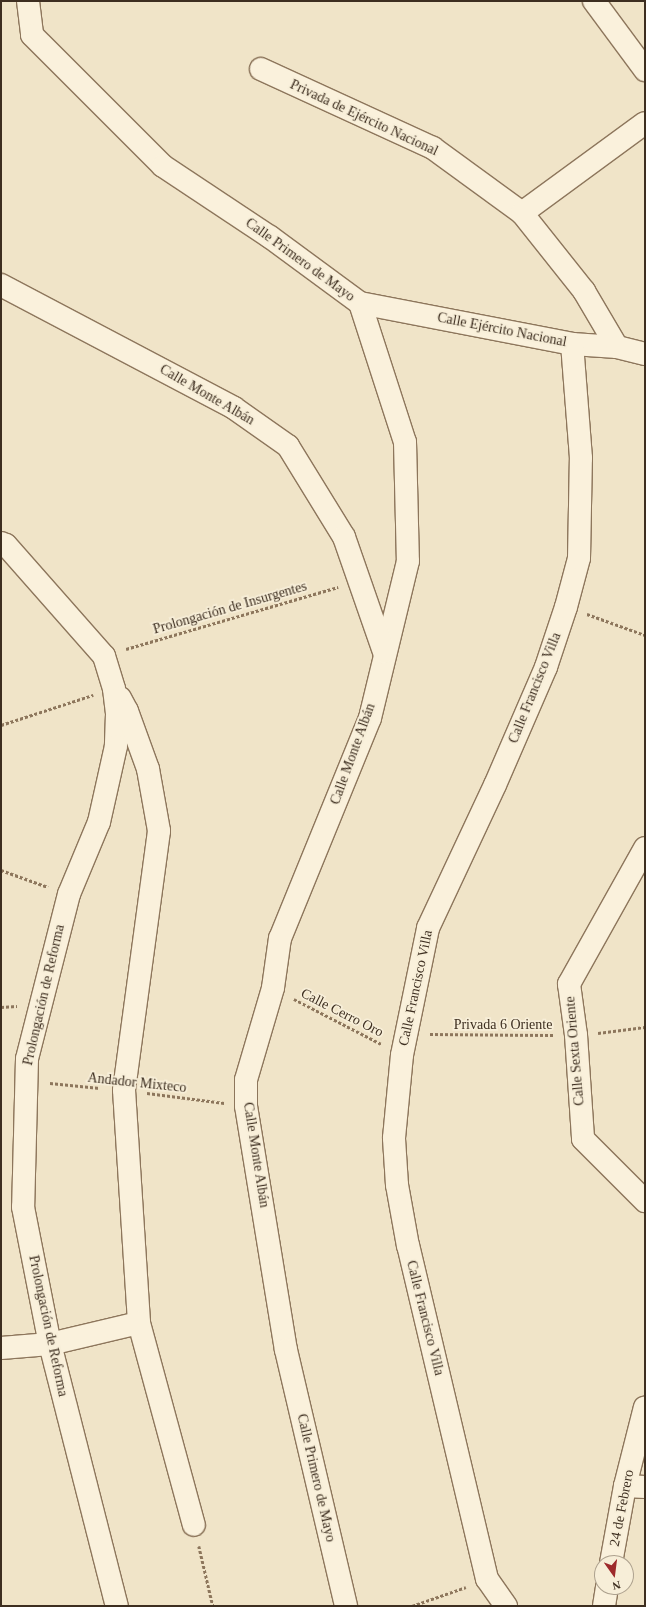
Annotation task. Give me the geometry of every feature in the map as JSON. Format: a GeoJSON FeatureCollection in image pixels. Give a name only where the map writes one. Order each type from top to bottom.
{"type":"FeatureCollection","features":[{"type":"Feature","properties":{"kind":"street","name":"Calle Primero de Mayo"},"geometry":{"type":"LineString","coordinates":[[28,1],[32,35],[163,166],[270,237],[360,303],[405,442],[408,561],[384,652]]}},
{"type":"Feature","properties":{"kind":"street"},"geometry":{"type":"LineString","coordinates":[[594,1],[645,70]]}},
{"type":"Feature","properties":{"kind":"street","name":"Privada de Ejército Nacional"},"geometry":{"type":"LineString","coordinates":[[260,70],[433,148],[522,214],[584,291],[617,347]]}},
{"type":"Feature","properties":{"kind":"street"},"geometry":{"type":"LineString","coordinates":[[522,214],[645,123]]}},
{"type":"Feature","properties":{"kind":"street","name":"Calle Monte Albán"},"geometry":{"type":"LineString","coordinates":[[1,285],[234,408],[288,446],[344,537],[361,581],[384,652],[370,718],[280,938],[273,988],[246,1080],[246,1106],[286,1350]]}},
{"type":"Feature","properties":{"kind":"street","name":"Calle Ejército Nacional"},"geometry":{"type":"LineString","coordinates":[[360,303],[572,344],[617,347],[645,354]]}},
{"type":"Feature","properties":{"kind":"street","name":"Calle Francisco Villa"},"geometry":{"type":"LineString","coordinates":[[487,1579],[408,1246],[397,1185],[394,1138],[402,1055],[408,1034],[428,928],[495,785],[546,667],[566,607],[579,558],[581,458],[572,344]]}},
{"type":"Feature","properties":{"kind":"street","name":"Prolongación de Reforma"},"geometry":{"type":"LineString","coordinates":[[1,543],[6,545],[104,656],[114,689],[117,714],[116,746],[99,822],[70,894],[27,1059],[23,1207],[50,1344],[117,1606]]}},
{"type":"Feature","properties":{"kind":"street"},"geometry":{"type":"LineString","coordinates":[[114,689],[127,711],[148,769],[159,831],[124,1090],[139,1322],[194,1525]]}},
{"type":"Feature","properties":{"kind":"street","name":"Calle Sexta Oriente"},"geometry":{"type":"LineString","coordinates":[[645,848],[569,984],[576,1035],[584,1139],[645,1201]]}},
{"type":"Feature","properties":{"kind":"street"},"geometry":{"type":"LineString","coordinates":[[1,1348],[50,1344],[139,1322]]}},
{"type":"Feature","properties":{"kind":"street","name":"Calle Primero de Mayo"},"geometry":{"type":"LineString","coordinates":[[286,1350],[346,1606]]}},
{"type":"Feature","properties":{"kind":"street","name":"24 de Febrero"},"geometry":{"type":"LineString","coordinates":[[614,1555],[635,1487],[645,1407]]}},
{"type":"Feature","properties":{"kind":"street"},"geometry":{"type":"LineString","coordinates":[[487,1579],[506,1606]]}},
{"type":"Feature","properties":{"kind":"street"},"geometry":{"type":"LineString","coordinates":[[604,1606],[606,1595]]}},
{"type":"Feature","properties":{"kind":"path","name":"Prolongación de Insurgentes"},"geometry":{"type":"LineString","coordinates":[[104,656],[227,618],[361,581]]}},
{"type":"Feature","properties":{"kind":"path"},"geometry":{"type":"LineString","coordinates":[[566,607],[645,635]]}},
{"type":"Feature","properties":{"kind":"path"},"geometry":{"type":"LineString","coordinates":[[1,725],[114,689]]}},
{"type":"Feature","properties":{"kind":"path"},"geometry":{"type":"LineString","coordinates":[[1,870],[70,894]]}},
{"type":"Feature","properties":{"kind":"path","name":"Calle Cerro Oro"},"geometry":{"type":"LineString","coordinates":[[273,988],[402,1055]]}},
{"type":"Feature","properties":{"kind":"path","name":"Privada 6 Oriente"},"geometry":{"type":"LineString","coordinates":[[408,1034],[576,1035],[645,1027]]}},
{"type":"Feature","properties":{"kind":"path","name":"Andador Mixteco"},"geometry":{"type":"LineString","coordinates":[[26,1082],[124,1090],[246,1106]]}},
{"type":"Feature","properties":{"kind":"path"},"geometry":{"type":"LineString","coordinates":[[194,1525],[213,1606]]}},
{"type":"Feature","properties":{"kind":"path"},"geometry":{"type":"LineString","coordinates":[[412,1606],[487,1579]]}}]}
